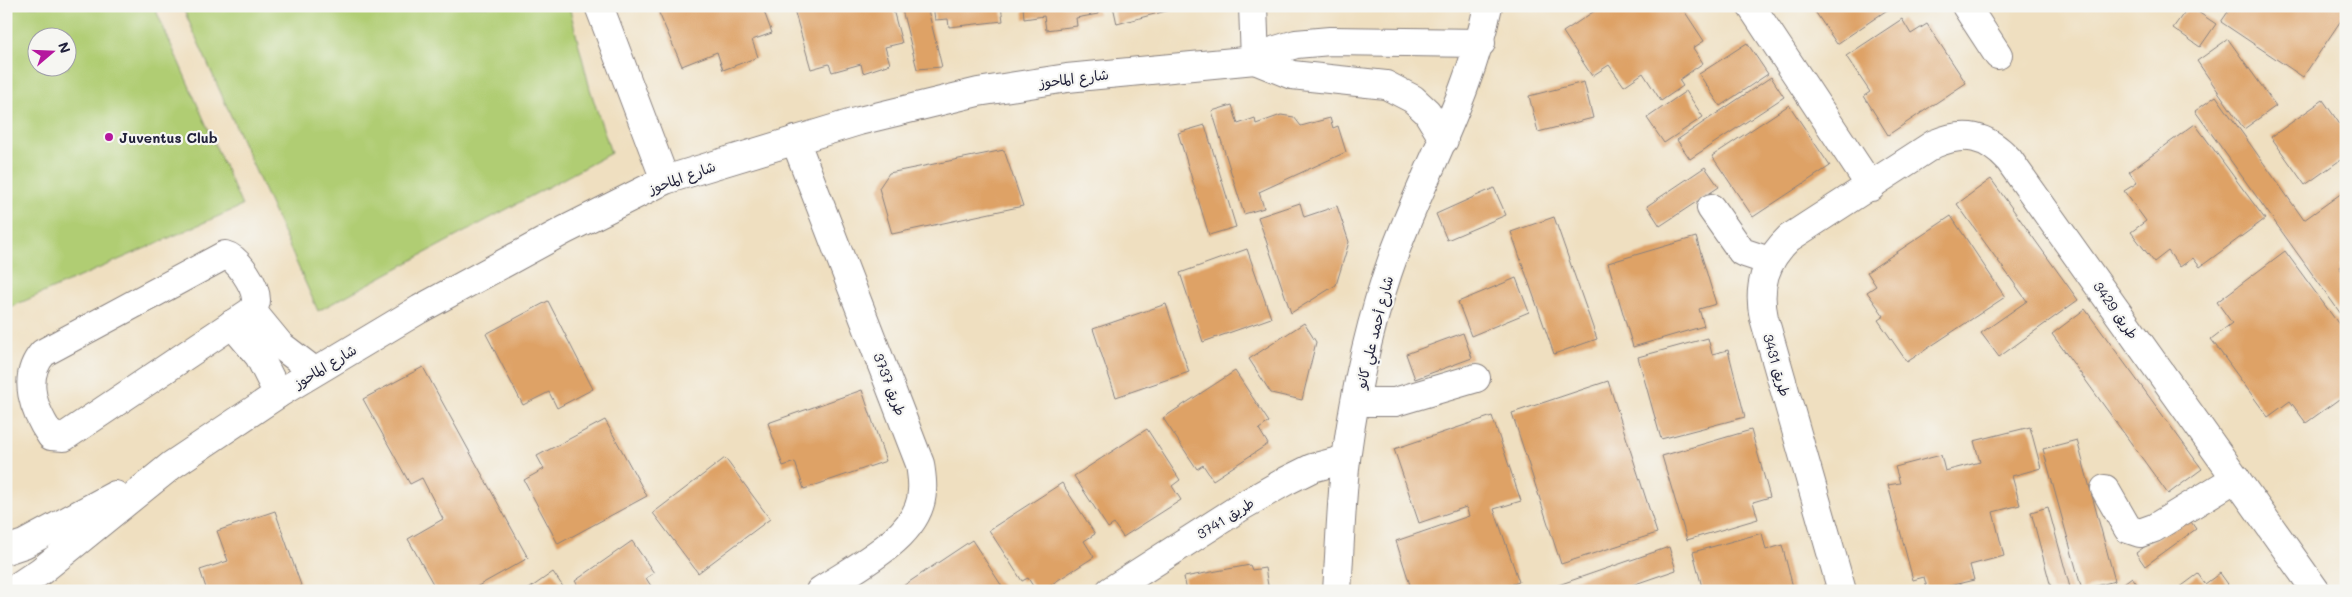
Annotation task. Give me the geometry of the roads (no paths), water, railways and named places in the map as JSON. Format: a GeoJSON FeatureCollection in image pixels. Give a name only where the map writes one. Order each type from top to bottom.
{"type":"FeatureCollection","features":[{"type":"Feature","properties":{"kind":"street"},"geometry":{"type":"LineString","coordinates":[[599,6],[665,180]]}},
{"type":"Feature","properties":{"kind":"street"},"geometry":{"type":"LineString","coordinates":[[1253,6],[1256,60]]}},
{"type":"Feature","properties":{"kind":"street"},"geometry":{"type":"LineString","coordinates":[[1481,43],[1488,6]]}},
{"type":"Feature","properties":{"kind":"street"},"geometry":{"type":"LineString","coordinates":[[1751,6],[1871,187]]}},
{"type":"Feature","properties":{"kind":"street"},"geometry":{"type":"LineString","coordinates":[[1966,6],[1998,55]]}},
{"type":"Feature","properties":{"kind":"street","name":"شارع الماحوز"},"geometry":{"type":"LineString","coordinates":[[11,591],[40,571],[172,465],[314,371],[420,309],[565,230],[665,180],[859,121],[978,92],[1067,78],[1256,60],[1276,50],[1296,44],[1330,41],[1481,43]]}},
{"type":"Feature","properties":{"kind":"street","name":"شارع أحمد علي كانو"},"geometry":{"type":"LineString","coordinates":[[1337,591],[1346,459],[1356,402],[1375,316],[1396,250],[1466,87],[1481,43]]}},
{"type":"Feature","properties":{"kind":"street","name":"شارع الماحوز"},"geometry":{"type":"LineString","coordinates":[[1256,60],[1292,75],[1371,82],[1399,91],[1427,112],[1444,140]]}},
{"type":"Feature","properties":{"kind":"street","name":"طريق 3429"},"geometry":{"type":"LineString","coordinates":[[1871,187],[1934,144],[1950,138],[1967,136],[1983,140],[1998,148],[2009,160],[2316,591]]}},
{"type":"Feature","properties":{"kind":"street","name":"طريق 3737"},"geometry":{"type":"LineString","coordinates":[[795,140],[920,464],[922,493],[913,521],[896,540],[820,591]]}},
{"type":"Feature","properties":{"kind":"street","name":"طريق 3431"},"geometry":{"type":"LineString","coordinates":[[1842,591],[1762,311],[1761,289],[1770,261],[1789,238],[1871,187]]}},
{"type":"Feature","properties":{"kind":"street"},"geometry":{"type":"LineString","coordinates":[[1711,208],[1742,252],[1770,261]]}},
{"type":"Feature","properties":{"kind":"street"},"geometry":{"type":"LineString","coordinates":[[225,255],[238,261],[254,291],[256,305],[242,318],[64,437],[51,436],[47,430],[30,387],[30,374],[35,362],[43,353],[218,257],[225,255]]}},
{"type":"Feature","properties":{"kind":"street"},"geometry":{"type":"LineString","coordinates":[[242,318],[314,371]]}},
{"type":"Feature","properties":{"kind":"street"},"geometry":{"type":"LineString","coordinates":[[242,318],[278,394]]}},
{"type":"Feature","properties":{"kind":"street"},"geometry":{"type":"LineString","coordinates":[[1356,402],[1395,402],[1476,378]]}},
{"type":"Feature","properties":{"kind":"street","name":"طريق 3741"},"geometry":{"type":"LineString","coordinates":[[1110,591],[1244,504],[1312,468],[1346,459]]}},
{"type":"Feature","properties":{"kind":"street","name":"شارع الماحوز"},"geometry":{"type":"LineString","coordinates":[[6,550],[24,544],[172,465]]}},
{"type":"Feature","properties":{"kind":"street"},"geometry":{"type":"LineString","coordinates":[[2105,489],[2128,529],[2140,533],[2154,528],[2236,478]]}},
{"type":"Feature","properties":{"kind":"place","name":"Juventus Club"},"geometry":{"type":"Point","coordinates":[109,137]}}]}
